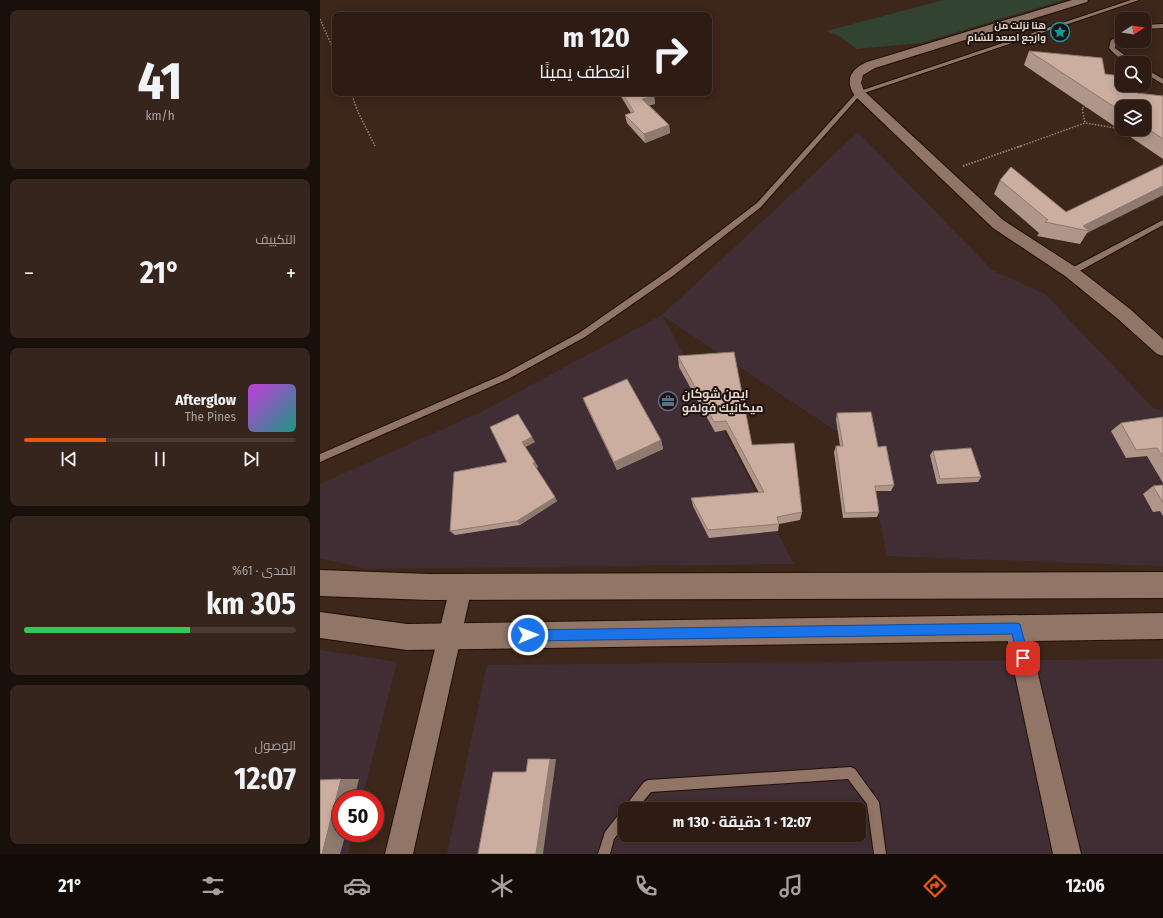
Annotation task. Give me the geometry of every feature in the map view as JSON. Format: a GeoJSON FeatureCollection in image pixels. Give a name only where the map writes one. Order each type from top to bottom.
{"type":"FeatureCollection","features":[{"type":"Feature","properties":{"kind":"main road"},"geometry":{"type":"LineString","coordinates":[[320,583],[461,587],[1163,585]]}},
{"type":"Feature","properties":{"kind":"main road"},"geometry":{"type":"LineString","coordinates":[[320,624],[407,637],[1163,626]]}},
{"type":"Feature","properties":{"kind":"street"},"geometry":{"type":"LineString","coordinates":[[1082,0],[871,65],[857,74],[854,80],[855,86],[859,93],[998,224],[1071,272],[1124,314],[1163,349]]}},
{"type":"Feature","properties":{"kind":"street"},"geometry":{"type":"LineString","coordinates":[[399,854],[461,587]]}},
{"type":"Feature","properties":{"kind":"street"},"geometry":{"type":"LineString","coordinates":[[1016,628],[1068,854]]}},
{"type":"Feature","properties":{"kind":"lane"},"geometry":{"type":"LineString","coordinates":[[320,458],[505,378],[582,335],[670,273],[759,205],[859,93],[1136,0]]}},
{"type":"Feature","properties":{"kind":"lane"},"geometry":{"type":"LineString","coordinates":[[1151,27],[1163,26]]}},
{"type":"Feature","properties":{"kind":"lane"},"geometry":{"type":"LineString","coordinates":[[1115,40],[1112,48],[1121,56]]}},
{"type":"Feature","properties":{"kind":"lane"},"geometry":{"type":"LineString","coordinates":[[1151,74],[1163,82]]}},
{"type":"Feature","properties":{"kind":"lane"},"geometry":{"type":"LineString","coordinates":[[1071,272],[1163,222]]}},
{"type":"Feature","properties":{"kind":"lane"},"geometry":{"type":"LineString","coordinates":[[635,802],[648,786],[851,773],[873,802],[880,854]]}},
{"type":"Feature","properties":{"kind":"lane"},"geometry":{"type":"LineString","coordinates":[[604,854],[609,836],[618,824]]}},
{"type":"Feature","properties":{"kind":"path"},"geometry":{"type":"LineString","coordinates":[[320,19],[332,46]]}},
{"type":"Feature","properties":{"kind":"path"},"geometry":{"type":"LineString","coordinates":[[352,96],[358,112],[375,146]]}},
{"type":"Feature","properties":{"kind":"path"},"geometry":{"type":"LineString","coordinates":[[1085,123],[1082,108],[1089,105]]}},
{"type":"Feature","properties":{"kind":"path"},"geometry":{"type":"LineString","coordinates":[[944,173],[1085,123],[1115,128]]}},
{"type":"Feature","properties":{"kind":"shaded area"},"geometry":{"type":"Polygon","coordinates":[[[858,132],[992,270],[1045,294],[1154,409],[1163,410],[1163,566],[887,556],[866,451],[663,316],[794,564],[367,569],[320,558],[320,484],[483,411],[662,315],[858,132]]]}},
{"type":"Feature","properties":{"kind":"shaded area"},"geometry":{"type":"Polygon","coordinates":[[[320,650],[397,662],[364,790],[332,790],[332,842],[351,842],[348,854],[320,854],[320,650]]]}},
{"type":"Feature","properties":{"kind":"shaded area"},"geometry":{"type":"Polygon","coordinates":[[[1163,659],[1163,854],[447,854],[487,665],[1163,659]]]}},
{"type":"Feature","properties":{"kind":"green space"},"geometry":{"type":"Polygon","coordinates":[[[944,0],[1064,0],[921,43],[856,49],[841,37],[826,31],[944,0]]]}},
{"type":"Feature","properties":{"kind":"building"},"geometry":{"type":"Polygon","coordinates":[[[1029,51],[1102,58],[1105,74],[1115,75],[1115,92],[1137,92],[1163,96],[1163,139],[1151,131],[1151,100],[1115,100],[1115,107],[1029,51]]]}},
{"type":"Feature","properties":{"kind":"building"},"geometry":{"type":"Polygon","coordinates":[[[624,96],[654,96],[642,99],[669,125],[644,134],[625,115],[634,112],[624,96]]]}},
{"type":"Feature","properties":{"kind":"building"},"geometry":{"type":"Polygon","coordinates":[[[1163,165],[1163,186],[1083,226],[1089,231],[1045,222],[1048,220],[1000,180],[1011,167],[1066,212],[1163,165]]]}},
{"type":"Feature","properties":{"kind":"building"},"geometry":{"type":"Polygon","coordinates":[[[734,352],[752,445],[794,443],[802,512],[777,517],[779,524],[708,530],[691,498],[764,492],[726,421],[714,422],[678,356],[734,352]]]}},
{"type":"Feature","properties":{"kind":"building"},"geometry":{"type":"Polygon","coordinates":[[[627,379],[661,440],[614,462],[583,398],[627,379]]]}},
{"type":"Feature","properties":{"kind":"building"},"geometry":{"type":"Polygon","coordinates":[[[871,412],[878,447],[886,446],[894,485],[875,486],[879,512],[845,513],[836,446],[843,446],[837,413],[871,412]]]}},
{"type":"Feature","properties":{"kind":"building"},"geometry":{"type":"Polygon","coordinates":[[[518,414],[532,437],[522,442],[535,462],[533,463],[555,497],[517,521],[450,531],[454,472],[507,462],[490,427],[518,414]]]}},
{"type":"Feature","properties":{"kind":"building"},"geometry":{"type":"Polygon","coordinates":[[[1163,417],[1163,457],[1157,448],[1136,450],[1121,423],[1163,417]]]}},
{"type":"Feature","properties":{"kind":"building"},"geometry":{"type":"Polygon","coordinates":[[[971,448],[981,477],[940,479],[933,451],[971,448]]]}},
{"type":"Feature","properties":{"kind":"building"},"geometry":{"type":"Polygon","coordinates":[[[1163,485],[1163,503],[1153,486],[1163,485]]]}},
{"type":"Feature","properties":{"kind":"building"},"geometry":{"type":"Polygon","coordinates":[[[528,759],[550,759],[536,854],[478,854],[493,772],[526,772],[528,759]]]}},
{"type":"Feature","properties":{"kind":"building"},"geometry":{"type":"Polygon","coordinates":[[[341,779],[338,790],[332,790],[332,815],[322,854],[320,854],[320,780],[341,779]]]}},
{"type":"Feature","properties":{"kind":"place","name":"هنا نزلت من وارجع اصعد للشام"},"geometry":{"type":"Point","coordinates":[1060,32]}},
{"type":"Feature","properties":{"kind":"place","name":"ايمن شوكان ميكانيك فولفو"},"geometry":{"type":"Point","coordinates":[668,401]}},
{"type":"Feature","properties":{"kind":"route"},"geometry":{"type":"LineString","coordinates":[[528,635],[1016,628],[1023,658]]}}]}
